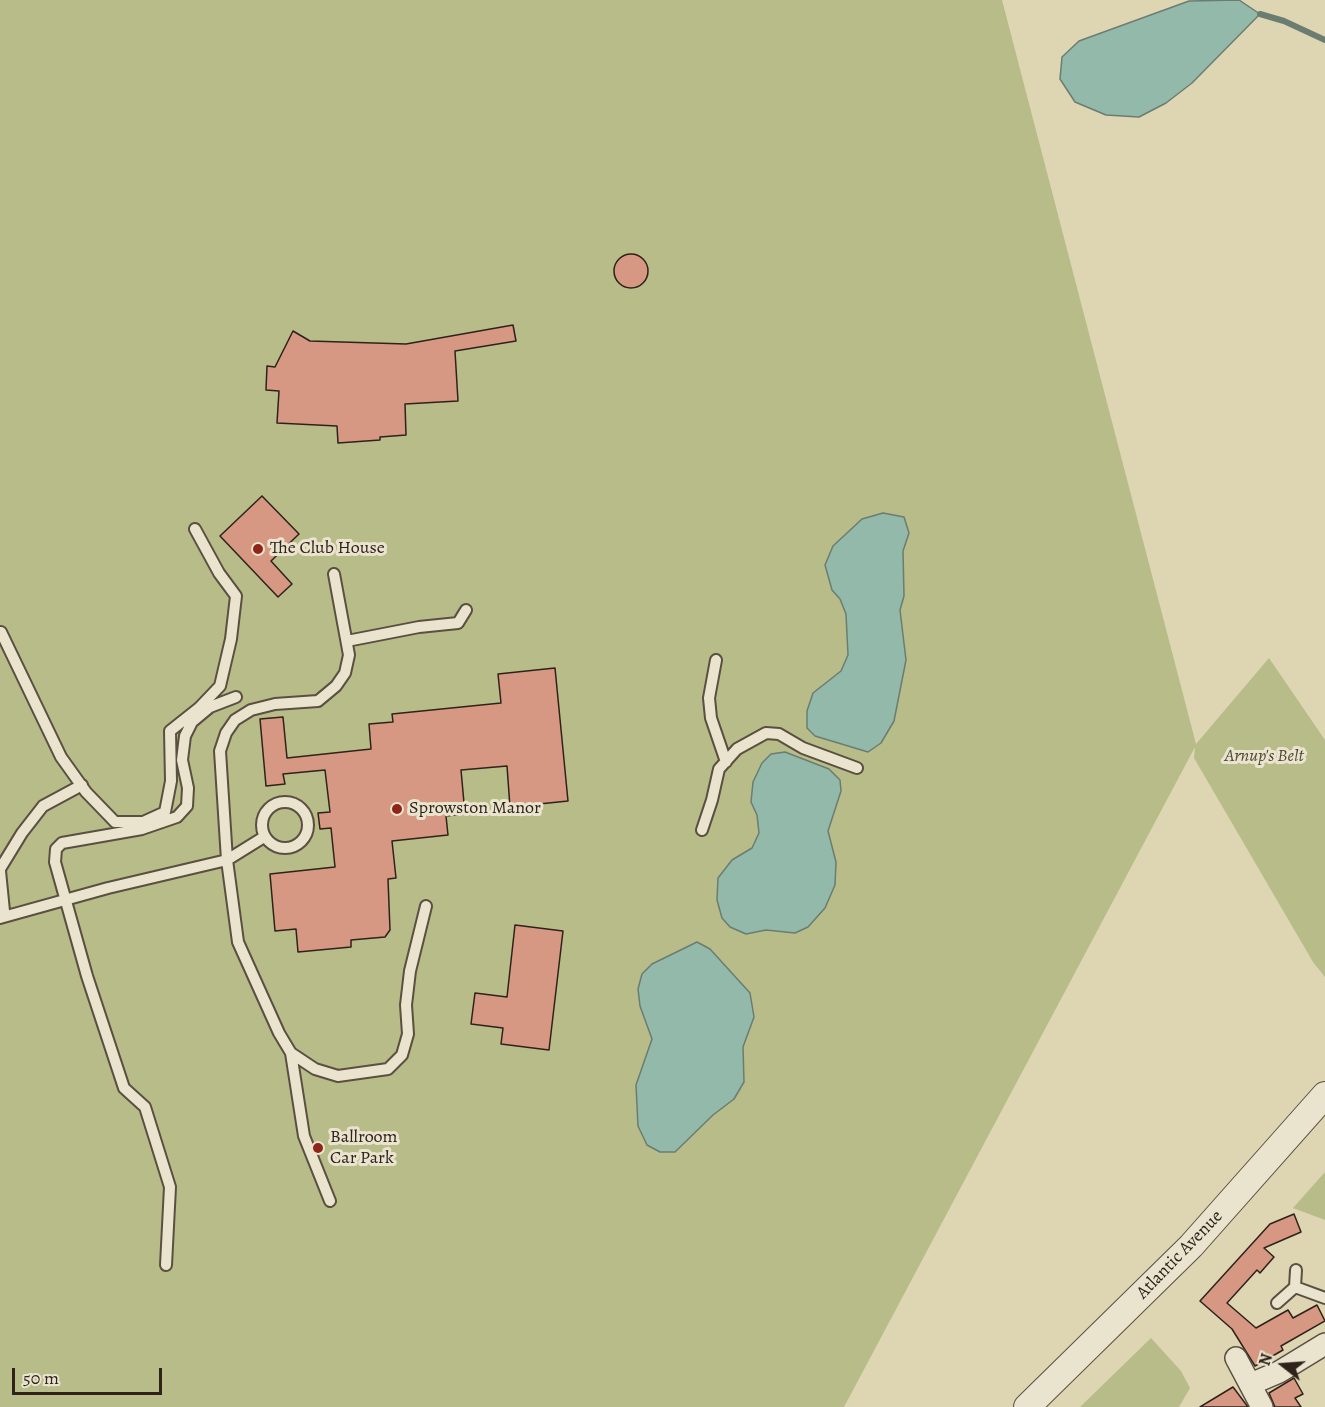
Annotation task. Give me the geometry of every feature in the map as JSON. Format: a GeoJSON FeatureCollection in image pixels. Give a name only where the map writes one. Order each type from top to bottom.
{"type":"FeatureCollection","features":[{"type":"Feature","properties":{"kind":"street","name":"Atlantic Avenue"},"geometry":{"type":"LineString","coordinates":[[1027,1407],[1191,1246],[1325,1095]]}},
{"type":"Feature","properties":{"kind":"street"},"geometry":{"type":"LineString","coordinates":[[1251,1384],[1280,1372],[1325,1344]]}},
{"type":"Feature","properties":{"kind":"street"},"geometry":{"type":"LineString","coordinates":[[1236,1358],[1262,1407]]}},
{"type":"Feature","properties":{"kind":"lane"},"geometry":{"type":"LineString","coordinates":[[1,632],[62,757],[82,785],[115,822],[143,822],[165,812],[171,781],[170,731],[199,708],[220,686],[231,639],[236,596],[219,573],[195,529]]}},
{"type":"Feature","properties":{"kind":"lane"},"geometry":{"type":"LineString","coordinates":[[330,1201],[304,1136],[291,1053],[279,1033],[238,942],[227,860],[220,751],[226,733],[235,720],[251,710],[275,704],[318,701],[336,686],[345,673],[349,655],[334,574]]}},
{"type":"Feature","properties":{"kind":"lane"},"geometry":{"type":"LineString","coordinates":[[347,641],[419,627],[458,623],[466,610]]}},
{"type":"Feature","properties":{"kind":"lane"},"geometry":{"type":"LineString","coordinates":[[716,660],[709,698],[711,718],[726,762]]}},
{"type":"Feature","properties":{"kind":"lane"},"geometry":{"type":"LineString","coordinates":[[166,1265],[170,1186],[145,1107],[124,1088],[65,900],[55,862],[56,849],[62,843],[141,829],[177,817],[187,806],[188,788],[182,759],[185,736],[192,722],[210,707],[237,697]]}},
{"type":"Feature","properties":{"kind":"lane"},"geometry":{"type":"LineString","coordinates":[[702,830],[719,769],[737,749],[766,733],[779,734],[803,748],[857,768]]}},
{"type":"Feature","properties":{"kind":"lane"},"geometry":{"type":"LineString","coordinates":[[82,785],[43,806],[22,833],[0,870],[2,914],[227,860],[264,837]]}},
{"type":"Feature","properties":{"kind":"lane"},"geometry":{"type":"LineString","coordinates":[[277,803],[293,803],[305,813],[308,828],[302,841],[296,846],[275,847],[264,837],[262,821],[270,807],[277,803]]}},
{"type":"Feature","properties":{"kind":"lane"},"geometry":{"type":"LineString","coordinates":[[291,1053],[315,1069],[338,1076],[388,1069],[402,1055],[408,1034],[406,1005],[410,971],[426,906]]}},
{"type":"Feature","properties":{"kind":"lane"},"geometry":{"type":"LineString","coordinates":[[1277,1303],[1295,1287],[1296,1270]]}},
{"type":"Feature","properties":{"kind":"lane"},"geometry":{"type":"LineString","coordinates":[[1295,1287],[1325,1298]]}},
{"type":"Feature","properties":{"kind":"green space","name":"Arnup's Belt"},"geometry":{"type":"Polygon","coordinates":[[[0,0],[1002,0],[1196,744],[1269,658],[1325,740],[1325,977],[1313,962],[1194,758],[1195,747],[844,1407],[0,1407],[0,0]]]}},
{"type":"Feature","properties":{"kind":"green space"},"geometry":{"type":"Polygon","coordinates":[[[1325,1172],[1325,1220],[1293,1208],[1325,1172]]]}},
{"type":"Feature","properties":{"kind":"green space"},"geometry":{"type":"Polygon","coordinates":[[[1151,1338],[1181,1371],[1190,1388],[1179,1407],[1080,1407],[1151,1338]]]}},
{"type":"Feature","properties":{"kind":"shaded area"},"geometry":{"type":"Polygon","coordinates":[[[1239,0],[1260,14],[1192,83],[1166,103],[1139,117],[1106,115],[1075,102],[1060,79],[1062,57],[1079,41],[1189,1],[1239,0]]]}},
{"type":"Feature","properties":{"kind":"shaded area"},"geometry":{"type":"Polygon","coordinates":[[[883,513],[904,517],[909,533],[903,551],[904,596],[900,610],[906,660],[894,721],[881,743],[868,752],[815,736],[807,728],[807,711],[813,693],[841,671],[848,655],[846,614],[840,599],[832,590],[825,565],[833,546],[862,519],[883,513]]]}},
{"type":"Feature","properties":{"kind":"shaded area"},"geometry":{"type":"Polygon","coordinates":[[[785,752],[829,769],[840,780],[841,791],[828,831],[836,862],[835,885],[825,908],[808,927],[795,933],[766,930],[746,934],[730,927],[722,918],[717,900],[718,878],[732,860],[752,848],[759,833],[757,815],[751,802],[753,782],[762,763],[771,754],[785,752]]]}},
{"type":"Feature","properties":{"kind":"shaded area"},"geometry":{"type":"Polygon","coordinates":[[[697,942],[710,949],[750,993],[754,1017],[743,1047],[744,1082],[734,1099],[713,1115],[675,1152],[660,1152],[647,1145],[638,1126],[636,1085],[652,1039],[640,1006],[638,989],[642,974],[652,964],[697,942]]]}},
{"type":"Feature","properties":{"kind":"building"},"geometry":{"type":"Polygon","coordinates":[[[631,254],[643,259],[648,271],[643,283],[631,288],[619,283],[614,271],[619,259],[631,254]]]}},
{"type":"Feature","properties":{"kind":"building"},"geometry":{"type":"Polygon","coordinates":[[[513,325],[516,341],[455,351],[458,401],[405,404],[406,435],[380,437],[380,440],[338,443],[337,426],[277,423],[279,391],[266,390],[267,366],[275,367],[293,331],[310,341],[406,344],[513,325]]]}},
{"type":"Feature","properties":{"kind":"building","name":"The Club House"},"geometry":{"type":"Polygon","coordinates":[[[262,496],[299,534],[271,561],[292,584],[278,597],[220,536],[262,496]]]}},
{"type":"Feature","properties":{"kind":"building","name":"Sprowston Manor"},"geometry":{"type":"Polygon","coordinates":[[[555,668],[568,801],[510,807],[507,766],[461,770],[465,814],[446,816],[448,835],[392,841],[396,878],[388,879],[390,930],[385,937],[351,940],[351,947],[298,952],[296,929],[275,931],[270,874],[335,867],[331,828],[320,829],[318,813],[330,812],[325,770],[283,774],[285,784],[266,786],[260,719],[283,717],[287,758],[371,749],[369,724],[393,722],[392,714],[501,703],[498,674],[555,668]]]}},
{"type":"Feature","properties":{"kind":"building"},"geometry":{"type":"Polygon","coordinates":[[[515,925],[563,931],[549,1050],[501,1044],[503,1028],[471,1024],[475,993],[507,997],[515,925]]]}},
{"type":"Feature","properties":{"kind":"building"},"geometry":{"type":"Polygon","coordinates":[[[1294,1214],[1301,1232],[1264,1248],[1274,1257],[1260,1273],[1257,1270],[1227,1303],[1256,1328],[1288,1310],[1293,1318],[1317,1305],[1325,1321],[1281,1346],[1283,1350],[1255,1366],[1232,1329],[1200,1301],[1270,1224],[1294,1214]]]}},
{"type":"Feature","properties":{"kind":"building"},"geometry":{"type":"Polygon","coordinates":[[[1294,1378],[1303,1394],[1295,1398],[1301,1407],[1275,1407],[1269,1393],[1294,1378]]]}},
{"type":"Feature","properties":{"kind":"building"},"geometry":{"type":"Polygon","coordinates":[[[1233,1387],[1248,1407],[1200,1407],[1233,1387]]]}},
{"type":"Feature","properties":{"kind":"waterway"},"geometry":{"type":"LineString","coordinates":[[1260,14],[1284,21],[1325,40]]}},
{"type":"Feature","properties":{"kind":"place","name":"The Club House"},"geometry":{"type":"Point","coordinates":[258,549]}},
{"type":"Feature","properties":{"kind":"place","name":"Sprowston Manor"},"geometry":{"type":"Point","coordinates":[397,809]}},
{"type":"Feature","properties":{"kind":"place","name":"Ballroom Car Park"},"geometry":{"type":"Point","coordinates":[318,1148]}}]}
